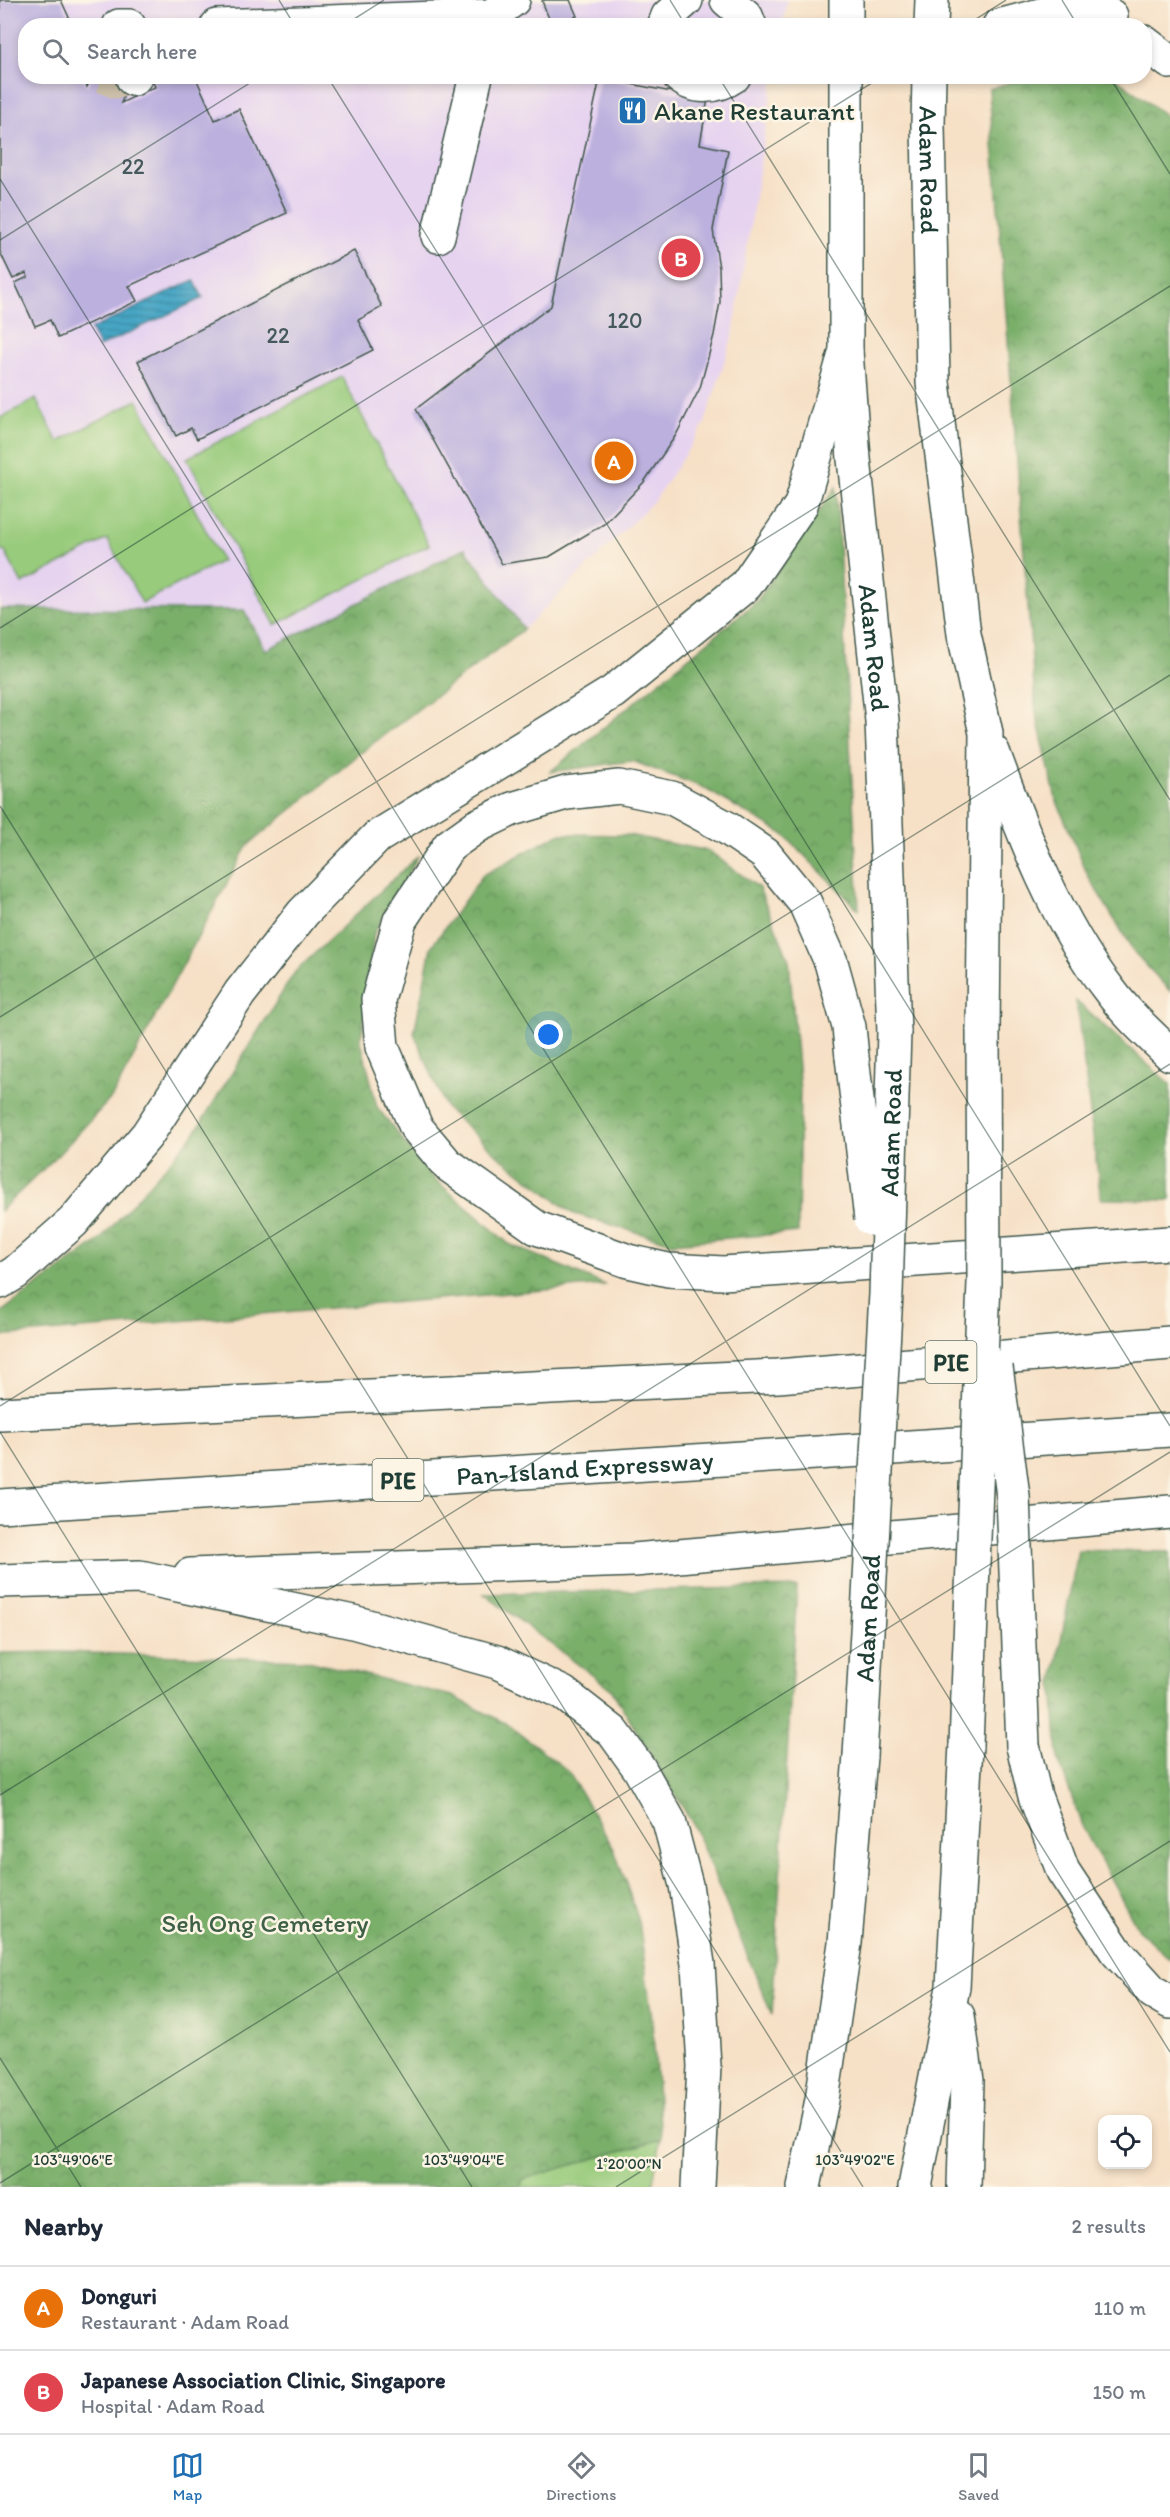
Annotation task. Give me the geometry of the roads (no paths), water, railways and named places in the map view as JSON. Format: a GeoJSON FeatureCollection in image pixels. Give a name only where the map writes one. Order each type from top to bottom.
{"type":"FeatureCollection","features":[{"type":"Feature","properties":{"kind":"main road"},"geometry":{"type":"LineString","coordinates":[[668,18],[672,11],[686,0]]}},
{"type":"Feature","properties":{"kind":"main road"},"geometry":{"type":"LineString","coordinates":[[727,0],[747,18]]}},
{"type":"Feature","properties":{"kind":"main road"},"geometry":{"type":"LineString","coordinates":[[846,0],[846,18]]}},
{"type":"Feature","properties":{"kind":"main road"},"geometry":{"type":"LineString","coordinates":[[931,18],[932,0]]}},
{"type":"Feature","properties":{"kind":"main road"},"geometry":{"type":"LineString","coordinates":[[1029,18],[1048,13],[1108,14]]}},
{"type":"Feature","properties":{"kind":"main road"},"geometry":{"type":"LineString","coordinates":[[403,18],[497,14]]}},
{"type":"Feature","properties":{"kind":"main road"},"geometry":{"type":"LineString","coordinates":[[1152,48],[1170,62]]}},
{"type":"Feature","properties":{"kind":"main road"},"geometry":{"type":"LineString","coordinates":[[438,236],[474,84]]}},
{"type":"Feature","properties":{"kind":"main road"},"geometry":{"type":"LineString","coordinates":[[695,84],[711,86],[716,84]]}},
{"type":"Feature","properties":{"kind":"main road","name":"Adam Road"},"geometry":{"type":"LineString","coordinates":[[804,2187],[822,2100],[845,1943],[860,1756],[886,1294],[894,1032],[882,721],[854,459],[846,351],[846,84]]}},
{"type":"Feature","properties":{"kind":"main road","name":"Adam Road"},"geometry":{"type":"LineString","coordinates":[[929,84],[933,382],[964,634],[986,733],[983,1031],[984,1282],[966,1744],[953,1987]]}},
{"type":"Feature","properties":{"kind":"main road"},"geometry":{"type":"LineString","coordinates":[[0,1281],[15,1273],[73,1222],[147,1135],[240,993],[303,913],[377,837],[613,692],[746,585],[801,505],[846,351]]}},
{"type":"Feature","properties":{"kind":"main road"},"geometry":{"type":"LineString","coordinates":[[986,733],[1025,840],[1070,929],[1110,991],[1170,1054]]}},
{"type":"Feature","properties":{"kind":"main road"},"geometry":{"type":"LineString","coordinates":[[886,1294],[868,1203],[849,1026],[831,962],[805,903],[765,854],[727,828],[672,798],[619,787],[566,793],[512,808],[477,826],[449,846],[400,920],[378,1000],[382,1047],[416,1127],[447,1164],[537,1228],[628,1261],[668,1270],[723,1273],[1170,1243]]}},
{"type":"Feature","properties":{"kind":"main road"},"geometry":{"type":"LineString","coordinates":[[984,1282],[1013,1496],[1023,1746],[1035,1796],[1063,1872],[1116,1951],[1153,1992],[1170,2002]]}},
{"type":"Feature","properties":{"kind":"main road","name":"PIE"},"geometry":{"type":"LineString","coordinates":[[0,1414],[778,1376],[1170,1343]]}},
{"type":"Feature","properties":{"kind":"main road","name":"Pan-Island Expressway"},"geometry":{"type":"LineString","coordinates":[[0,1506],[1170,1430]]}},
{"type":"Feature","properties":{"kind":"main road"},"geometry":{"type":"LineString","coordinates":[[0,1581],[634,1560],[1170,1512]]}},
{"type":"Feature","properties":{"kind":"main road"},"geometry":{"type":"LineString","coordinates":[[140,1577],[353,1622],[497,1662],[563,1693],[613,1732],[639,1768],[669,1821],[686,1885],[698,1964],[704,2066],[699,2187]]}},
{"type":"Feature","properties":{"kind":"main road"},"geometry":{"type":"LineString","coordinates":[[915,2187],[953,1987]]}},
{"type":"Feature","properties":{"kind":"main road"},"geometry":{"type":"LineString","coordinates":[[953,1987],[967,2081],[964,2187]]}},
{"type":"Feature","properties":{"kind":"water"},"geometry":{"type":"Polygon","coordinates":[[[194,280],[203,298],[99,347],[91,329],[194,280]]]}},
{"type":"Feature","properties":{"kind":"place","name":"Akane Restaurant"},"geometry":{"type":"Point","coordinates":[633,111]}},
{"type":"Feature","properties":{"kind":"place","name":"Japanese Association Clinic, Singapore"},"geometry":{"type":"Point","coordinates":[681,258]}},
{"type":"Feature","properties":{"kind":"place","name":"Donguri"},"geometry":{"type":"Point","coordinates":[614,461]}},
{"type":"Feature","properties":{"kind":"park label","name":"Seh Ong Cemetery"},"geometry":{"type":"Point","coordinates":[265,1923]}}]}
